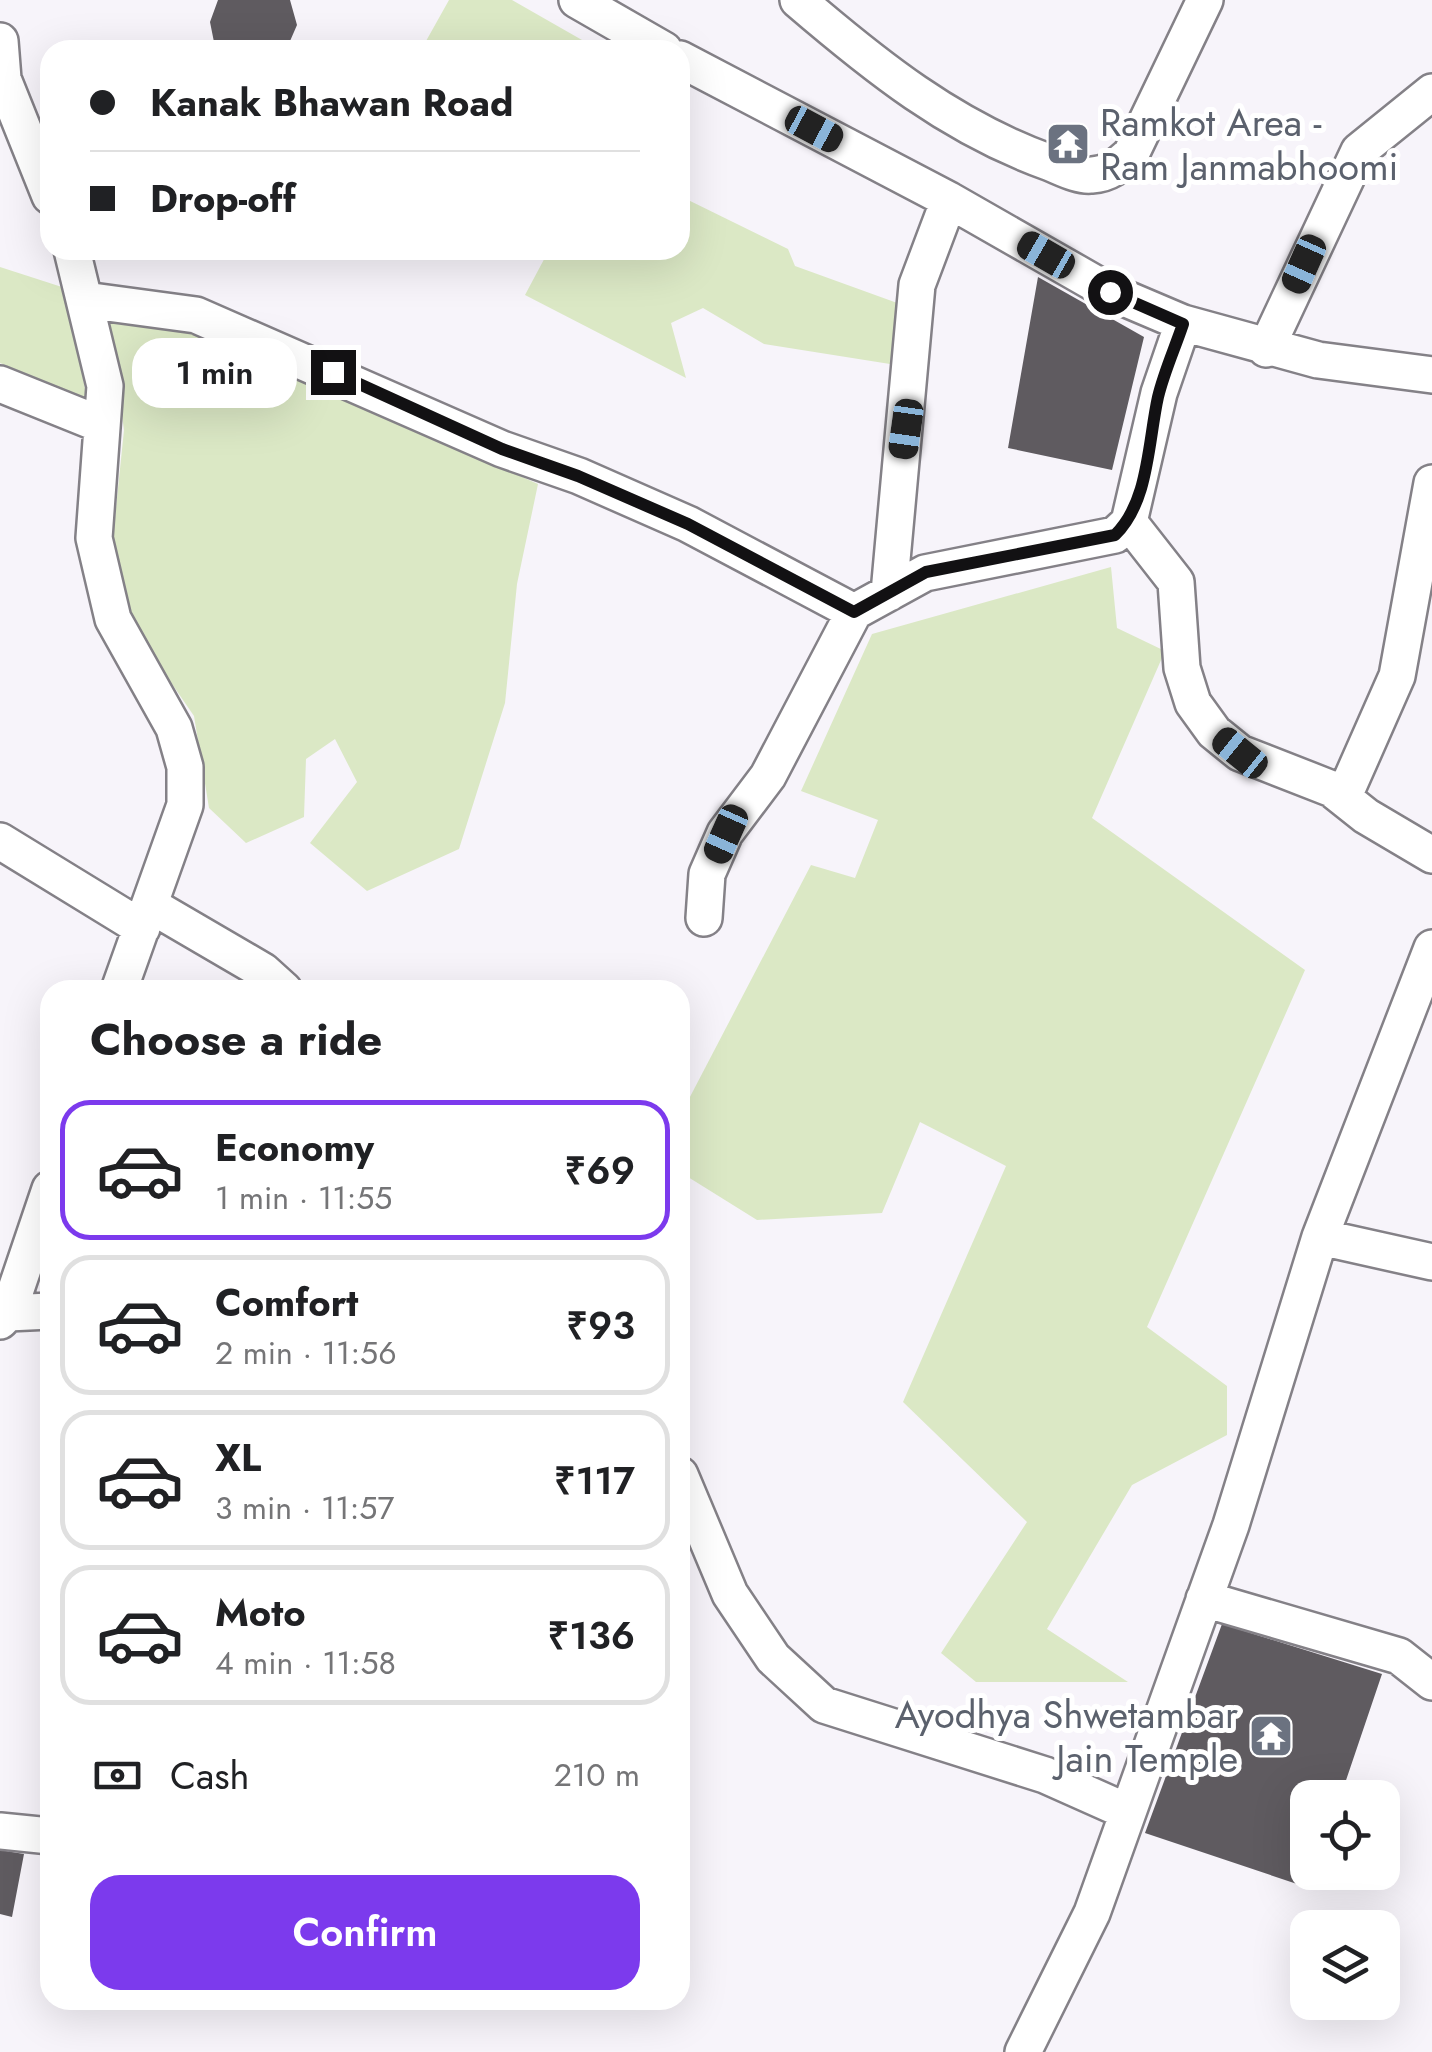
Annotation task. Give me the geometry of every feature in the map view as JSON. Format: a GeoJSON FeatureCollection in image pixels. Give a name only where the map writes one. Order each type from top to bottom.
{"type":"FeatureCollection","features":[{"type":"Feature","properties":{"kind":"street"},"geometry":{"type":"LineString","coordinates":[[577,0],[647,40]]}},
{"type":"Feature","properties":{"kind":"street"},"geometry":{"type":"LineString","coordinates":[[798,0],[866,59],[939,112],[1012,149],[1088,176],[1112,171],[1131,154],[1205,0]]}},
{"type":"Feature","properties":{"kind":"street"},"geometry":{"type":"LineString","coordinates":[[0,41],[3,78],[40,171]]}},
{"type":"Feature","properties":{"kind":"street"},"geometry":{"type":"LineString","coordinates":[[690,64],[949,200],[1110,292],[1183,324],[1266,348],[1432,374]]}},
{"type":"Feature","properties":{"kind":"street"},"geometry":{"type":"LineString","coordinates":[[1266,348],[1359,150],[1432,92]]}},
{"type":"Feature","properties":{"kind":"street"},"geometry":{"type":"LineString","coordinates":[[889,593],[917,285],[949,200]]}},
{"type":"Feature","properties":{"kind":"street"},"geometry":{"type":"LineString","coordinates":[[75,260],[105,386],[94,538],[113,618],[174,728],[185,767],[186,804],[123,980]]}},
{"type":"Feature","properties":{"kind":"street"},"geometry":{"type":"LineString","coordinates":[[85,300],[196,315],[502,449],[578,476],[688,524],[854,612]]}},
{"type":"Feature","properties":{"kind":"street"},"geometry":{"type":"LineString","coordinates":[[704,918],[708,874],[726,834],[768,776],[854,612],[926,572],[1115,535],[1128,522],[1136,505],[1159,393],[1183,324]]}},
{"type":"Feature","properties":{"kind":"street"},"geometry":{"type":"LineString","coordinates":[[0,384],[102,425]]}},
{"type":"Feature","properties":{"kind":"street"},"geometry":{"type":"LineString","coordinates":[[1344,796],[1397,676],[1432,483]]}},
{"type":"Feature","properties":{"kind":"street"},"geometry":{"type":"LineString","coordinates":[[1128,522],[1176,582],[1182,668],[1193,704],[1214,732],[1240,753],[1344,796],[1366,816],[1432,855]]}},
{"type":"Feature","properties":{"kind":"street"},"geometry":{"type":"LineString","coordinates":[[0,840],[146,917],[263,971],[273,980]]}},
{"type":"Feature","properties":{"kind":"street"},"geometry":{"type":"LineString","coordinates":[[1023,2052],[1092,1913],[1204,1598],[1320,1238],[1432,948]]}},
{"type":"Feature","properties":{"kind":"street"},"geometry":{"type":"LineString","coordinates":[[40,1217],[4,1317],[40,1312]]}},
{"type":"Feature","properties":{"kind":"street"},"geometry":{"type":"LineString","coordinates":[[1320,1238],[1432,1262]]}},
{"type":"Feature","properties":{"kind":"street"},"geometry":{"type":"LineString","coordinates":[[690,1499],[730,1594],[773,1658],[824,1705],[1045,1775],[1128,1812]]}},
{"type":"Feature","properties":{"kind":"street"},"geometry":{"type":"LineString","coordinates":[[1204,1598],[1399,1656],[1432,1682]]}},
{"type":"Feature","properties":{"kind":"street"},"geometry":{"type":"LineString","coordinates":[[0,1832],[40,1835]]}},
{"type":"Feature","properties":{"kind":"green space"},"geometry":{"type":"Polygon","coordinates":[[[449,0],[512,0],[582,40],[427,40],[449,0]]]}},
{"type":"Feature","properties":{"kind":"green space"},"geometry":{"type":"Polygon","coordinates":[[[690,201],[788,249],[795,266],[900,304],[890,364],[764,344],[703,308],[671,323],[686,378],[525,295],[544,260],[690,260],[690,201]]]}},
{"type":"Feature","properties":{"kind":"green space"},"geometry":{"type":"Polygon","coordinates":[[[0,267],[65,288],[87,399],[0,363],[0,267]]]}},
{"type":"Feature","properties":{"kind":"green space"},"geometry":{"type":"Polygon","coordinates":[[[109,323],[193,333],[538,484],[517,584],[505,703],[459,849],[367,891],[310,843],[357,782],[335,739],[306,759],[304,817],[246,843],[209,808],[194,716],[128,620],[113,537],[124,430],[109,323]]]}},
{"type":"Feature","properties":{"kind":"green space"},"geometry":{"type":"Polygon","coordinates":[[[1111,567],[1117,628],[1165,651],[1092,818],[1305,970],[1147,1327],[1227,1386],[1227,1435],[1132,1485],[1047,1629],[1128,1682],[976,1682],[941,1653],[1027,1522],[903,1402],[1006,1166],[920,1122],[882,1213],[757,1220],[690,1178],[690,1097],[811,865],[855,878],[878,820],[801,791],[872,634],[1111,567]]]}},
{"type":"Feature","properties":{"kind":"building"},"geometry":{"type":"Polygon","coordinates":[[[218,0],[290,0],[297,25],[290,40],[214,40],[210,22],[218,0]]]}},
{"type":"Feature","properties":{"kind":"building"},"geometry":{"type":"Polygon","coordinates":[[[1038,277],[1144,337],[1112,470],[1008,448],[1038,277]]]}},
{"type":"Feature","properties":{"kind":"building","name":"Ayodhya Shwetambar Jain Temple"},"geometry":{"type":"Polygon","coordinates":[[[1222,1624],[1382,1674],[1346,1780],[1290,1780],[1290,1882],[1145,1833],[1222,1624]]]}},
{"type":"Feature","properties":{"kind":"building"},"geometry":{"type":"Polygon","coordinates":[[[0,1850],[24,1854],[12,1917],[0,1914],[0,1850]]]}},
{"type":"Feature","properties":{"kind":"place","name":"Ramkot Area - Ram Janmabhoomi"},"geometry":{"type":"Point","coordinates":[1068,144]}},
{"type":"Feature","properties":{"kind":"place","name":"Ayodhya Shwetambar Jain Temple"},"geometry":{"type":"Point","coordinates":[1271,1736]}},
{"type":"Feature","properties":{"kind":"route"},"geometry":{"type":"LineString","coordinates":[[333,372],[502,449],[578,476],[688,524],[854,612],[926,572],[1115,535],[1128,522],[1136,505],[1159,393],[1183,324],[1110,292]]}}]}
